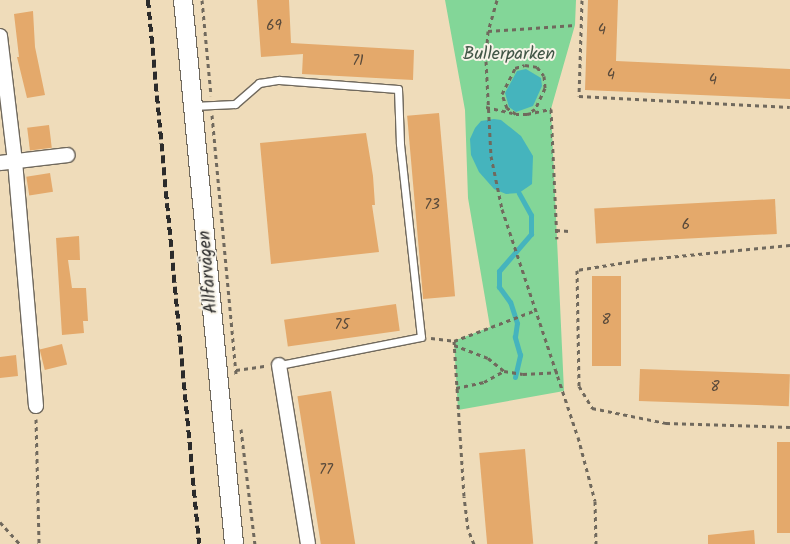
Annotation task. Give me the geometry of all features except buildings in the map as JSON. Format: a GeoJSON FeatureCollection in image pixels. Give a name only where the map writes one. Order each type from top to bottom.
{"type":"FeatureCollection","features":[{"type":"Feature","properties":{"kind":"street","name":"Allfarvägen"},"geometry":{"type":"LineString","coordinates":[[183,0],[234,544]]}},
{"type":"Feature","properties":{"kind":"street"},"geometry":{"type":"LineString","coordinates":[[0,36],[15,161],[36,406]]}},
{"type":"Feature","properties":{"kind":"street"},"geometry":{"type":"LineString","coordinates":[[0,163],[68,156]]}},
{"type":"Feature","properties":{"kind":"street"},"geometry":{"type":"LineString","coordinates":[[279,365],[308,544]]}},
{"type":"Feature","properties":{"kind":"lane"},"geometry":{"type":"LineString","coordinates":[[193,106],[212,107],[236,104],[259,83],[279,80],[398,89],[400,144],[421,337],[279,365]]}},
{"type":"Feature","properties":{"kind":"path"},"geometry":{"type":"LineString","coordinates":[[202,0],[237,380]]}},
{"type":"Feature","properties":{"kind":"path"},"geometry":{"type":"LineString","coordinates":[[497,0],[488,31],[486,107],[490,156],[500,196],[558,372],[595,501],[596,544]]}},
{"type":"Feature","properties":{"kind":"path"},"geometry":{"type":"LineString","coordinates":[[582,0],[579,96],[790,107]]}},
{"type":"Feature","properties":{"kind":"path"},"geometry":{"type":"LineString","coordinates":[[488,31],[575,26]]}},
{"type":"Feature","properties":{"kind":"path"},"geometry":{"type":"LineString","coordinates":[[516,114],[507,108],[502,94],[515,68],[526,65],[537,67],[544,76],[545,88],[541,101],[527,114]]}},
{"type":"Feature","properties":{"kind":"path"},"geometry":{"type":"LineString","coordinates":[[486,107],[516,114],[527,114],[551,109],[557,239]]}},
{"type":"Feature","properties":{"kind":"path"},"geometry":{"type":"LineString","coordinates":[[556,230],[569,231]]}},
{"type":"Feature","properties":{"kind":"path"},"geometry":{"type":"LineString","coordinates":[[790,245],[646,259],[576,270],[580,386],[592,408],[666,423],[790,427]]}},
{"type":"Feature","properties":{"kind":"path"},"geometry":{"type":"LineString","coordinates":[[454,343],[536,310]]}},
{"type":"Feature","properties":{"kind":"path"},"geometry":{"type":"LineString","coordinates":[[421,337],[454,343],[488,358],[504,371],[523,374],[558,372]]}},
{"type":"Feature","properties":{"kind":"path"},"geometry":{"type":"LineString","coordinates":[[454,343],[464,496],[468,529],[474,544]]}},
{"type":"Feature","properties":{"kind":"path"},"geometry":{"type":"LineString","coordinates":[[236,370],[279,365]]}},
{"type":"Feature","properties":{"kind":"path"},"geometry":{"type":"LineString","coordinates":[[456,388],[484,382],[504,371]]}},
{"type":"Feature","properties":{"kind":"path"},"geometry":{"type":"LineString","coordinates":[[36,406],[39,544]]}},
{"type":"Feature","properties":{"kind":"path"},"geometry":{"type":"LineString","coordinates":[[240,418],[255,544]]}},
{"type":"Feature","properties":{"kind":"path"},"geometry":{"type":"LineString","coordinates":[[0,522],[20,544]]}},
{"type":"Feature","properties":{"kind":"green space","name":"Bullerparken"},"geometry":{"type":"Polygon","coordinates":[[[445,0],[576,0],[575,25],[551,109],[564,391],[458,410],[454,341],[490,327],[468,198],[465,110],[445,0]]]}},
{"type":"Feature","properties":{"kind":"water"},"geometry":{"type":"Polygon","coordinates":[[[526,69],[541,78],[542,86],[533,106],[516,112],[509,107],[505,93],[517,71],[526,69]]]}},
{"type":"Feature","properties":{"kind":"water"},"geometry":{"type":"Polygon","coordinates":[[[501,120],[521,136],[533,156],[532,184],[519,193],[506,194],[494,189],[479,172],[471,155],[470,139],[475,128],[481,121],[501,120]]]}},
{"type":"Feature","properties":{"kind":"waterway"},"geometry":{"type":"LineString","coordinates":[[515,377],[520,355],[515,337],[517,323],[510,302],[499,287],[499,271],[531,234],[531,215],[519,193]]}},
{"type":"Feature","properties":{"kind":"railway"},"geometry":{"type":"LineString","coordinates":[[148,0],[199,544]]}}]}
